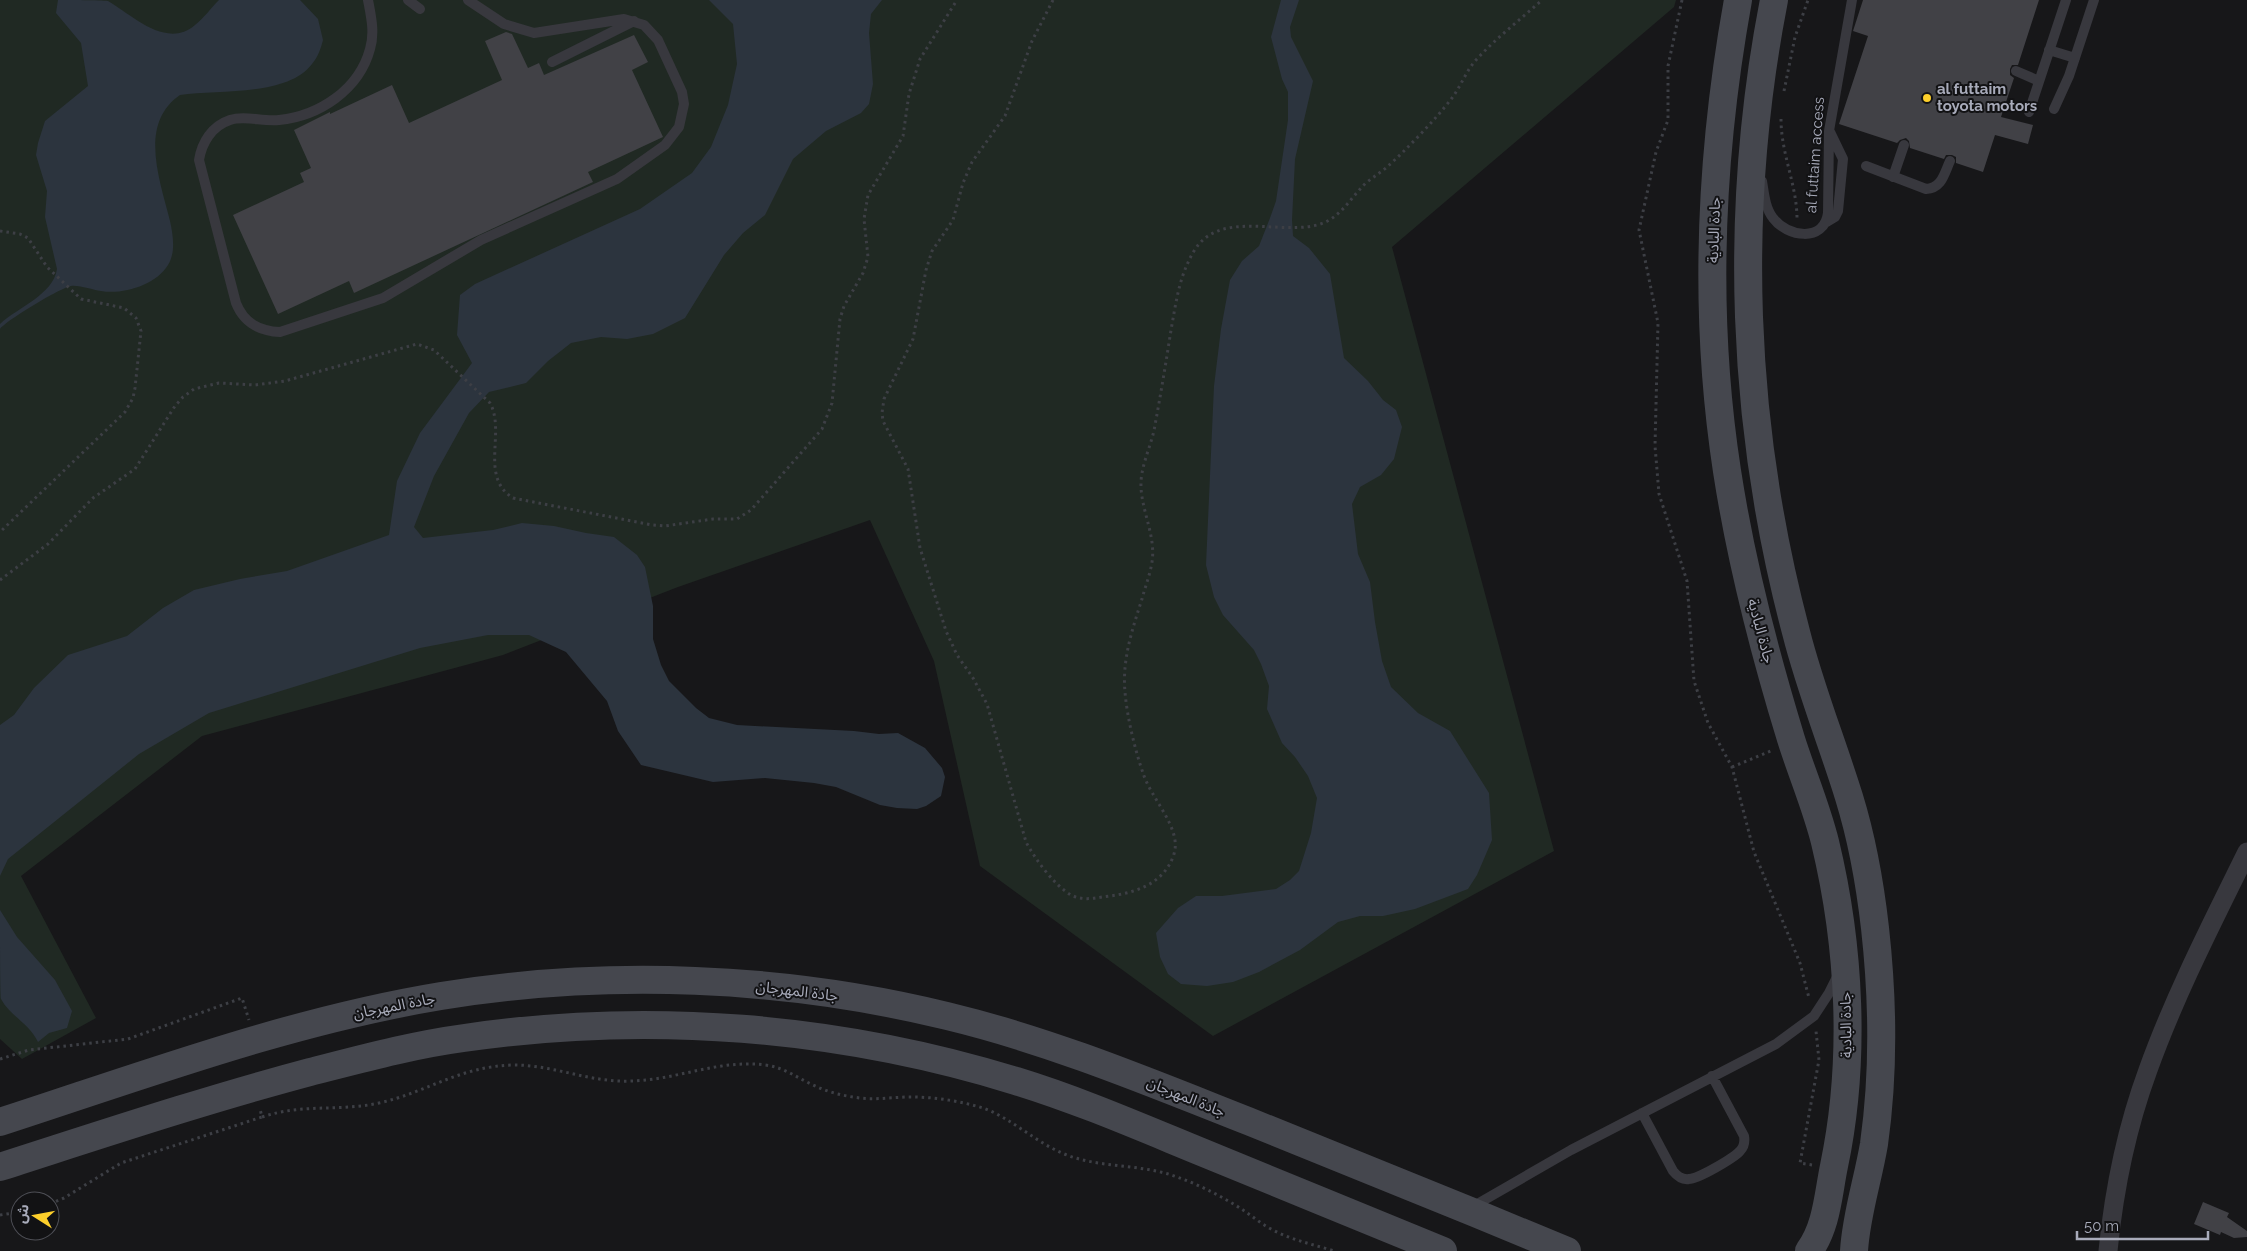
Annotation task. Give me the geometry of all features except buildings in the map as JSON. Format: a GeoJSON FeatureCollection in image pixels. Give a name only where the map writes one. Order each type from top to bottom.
{"type":"FeatureCollection","features":[{"type":"Feature","properties":{"kind":"main road","name":"جادة البادية"},"geometry":{"type":"LineString","coordinates":[[1738,0],[1724,90],[1716,168],[1713,271],[1716,358],[1726,461],[1737,529],[1752,596],[1792,742],[1816,805],[1826,845],[1834,886],[1844,962],[1847,1052],[1841,1134],[1824,1222],[1809,1251]]}},
{"type":"Feature","properties":{"kind":"main road"},"geometry":{"type":"LineString","coordinates":[[1774,0],[1754,131],[1748,225],[1747,284],[1752,386],[1764,488],[1773,538],[1797,637],[1850,798],[1873,908],[1881,1012],[1879,1097],[1872,1158],[1854,1251]]}},
{"type":"Feature","properties":{"kind":"main road","name":"جادة المهرجان"},"geometry":{"type":"LineString","coordinates":[[0,1122],[254,1040],[361,1011],[444,996],[527,986],[611,981],[696,981],[779,987],[862,999],[972,1022],[1026,1037],[1106,1064],[1567,1251]]}},
{"type":"Feature","properties":{"kind":"main road"},"geometry":{"type":"LineString","coordinates":[[0,1167],[254,1087],[385,1052],[463,1038],[543,1029],[640,1025],[702,1026],[782,1032],[861,1043],[929,1057],[1016,1081],[1091,1107],[1443,1251]]}},
{"type":"Feature","properties":{"kind":"street"},"geometry":{"type":"LineString","coordinates":[[2108,1251],[2119,1175],[2148,1070],[2199,950],[2247,852]]}},
{"type":"Feature","properties":{"kind":"lane"},"geometry":{"type":"LineString","coordinates":[[368,0],[372,31],[371,49],[364,65],[342,94],[312,113],[295,118],[277,120],[237,118],[228,120],[220,124],[208,136],[200,152],[199,160],[236,303],[249,322],[268,332],[280,332],[383,298],[481,240],[616,179],[664,146],[673,137],[682,116],[682,92],[658,40],[652,32],[634,21],[614,20],[556,31],[534,33],[504,24],[468,0]]}},
{"type":"Feature","properties":{"kind":"lane"},"geometry":{"type":"LineString","coordinates":[[408,0],[420,9]]}},
{"type":"Feature","properties":{"kind":"lane","name":"al futtaim access"},"geometry":{"type":"LineString","coordinates":[[1754,131],[1768,211],[1778,224],[1797,234],[1816,232],[1825,223],[1828,213],[1829,131],[1852,0]]}},
{"type":"Feature","properties":{"kind":"lane"},"geometry":{"type":"LineString","coordinates":[[2029,112],[2066,0]]}},
{"type":"Feature","properties":{"kind":"lane"},"geometry":{"type":"LineString","coordinates":[[2054,109],[2076,58],[2094,0]]}},
{"type":"Feature","properties":{"kind":"lane"},"geometry":{"type":"LineString","coordinates":[[552,62],[634,21]]}},
{"type":"Feature","properties":{"kind":"lane"},"geometry":{"type":"LineString","coordinates":[[2049,50],[2076,58]]}},
{"type":"Feature","properties":{"kind":"lane"},"geometry":{"type":"LineString","coordinates":[[2016,71],[2039,81]]}},
{"type":"Feature","properties":{"kind":"lane"},"geometry":{"type":"LineString","coordinates":[[1825,223],[1835,217],[1838,211],[1844,162],[1842,152],[1829,131]]}},
{"type":"Feature","properties":{"kind":"lane"},"geometry":{"type":"LineString","coordinates":[[1893,177],[1904,146]]}},
{"type":"Feature","properties":{"kind":"lane"},"geometry":{"type":"LineString","coordinates":[[1866,166],[1926,189],[1932,189],[1941,182],[1950,161]]}},
{"type":"Feature","properties":{"kind":"lane"},"geometry":{"type":"LineString","coordinates":[[1467,1210],[1571,1150],[1776,1044],[1814,1016],[1830,993],[1844,962]]}},
{"type":"Feature","properties":{"kind":"lane"},"geometry":{"type":"LineString","coordinates":[[1642,1112],[1673,1171],[1681,1178],[1697,1178],[1739,1152],[1745,1140],[1712,1076]]}},
{"type":"Feature","properties":{"kind":"path"},"geometry":{"type":"LineString","coordinates":[[0,580],[48,544],[86,503],[135,469],[183,396],[194,390],[219,383],[255,384],[285,381],[416,344],[434,350],[488,400],[494,414],[497,480],[506,494],[513,498],[658,526],[713,519],[737,519],[747,514],[822,429],[828,417],[832,403],[840,319],[844,306],[863,273],[868,257],[864,219],[868,195],[903,136],[909,94],[920,59],[957,0]]}},
{"type":"Feature","properties":{"kind":"path"},"geometry":{"type":"LineString","coordinates":[[1053,0],[1032,41],[1005,116],[972,162],[962,183],[953,220],[932,251],[926,270],[913,339],[884,399],[882,413],[886,428],[908,469],[920,548],[946,631],[957,655],[987,704],[1026,842],[1038,862],[1060,885],[1067,892],[1081,898],[1125,894],[1142,889],[1156,880],[1174,856],[1176,847],[1174,832],[1151,793],[1144,777],[1125,695],[1125,675],[1130,639],[1152,565],[1152,547],[1141,486],[1142,475],[1156,424],[1178,290],[1185,268],[1198,244],[1212,234],[1226,229],[1258,226],[1302,226],[1319,224],[1330,220],[1365,185],[1388,167],[1450,100],[1468,70],[1480,56],[1542,0]]}},
{"type":"Feature","properties":{"kind":"path"},"geometry":{"type":"LineString","coordinates":[[1682,0],[1668,66],[1668,120],[1656,152],[1639,230],[1658,323],[1654,446],[1658,494],[1687,581],[1694,681],[1708,723],[1732,767],[1754,852],[1800,963],[1814,1016],[1819,1060],[1800,1163]]}},
{"type":"Feature","properties":{"kind":"path"},"geometry":{"type":"LineString","coordinates":[[1783,98],[1793,46],[1808,0]]}},
{"type":"Feature","properties":{"kind":"path"},"geometry":{"type":"LineString","coordinates":[[1781,113],[1783,150],[1797,206],[1797,234]]}},
{"type":"Feature","properties":{"kind":"path"},"geometry":{"type":"LineString","coordinates":[[0,232],[20,234],[28,238],[50,270],[75,295],[87,301],[124,308],[136,318],[141,331],[133,398],[125,412],[0,532]]}},
{"type":"Feature","properties":{"kind":"path"},"geometry":{"type":"LineString","coordinates":[[1732,767],[1792,742]]}},
{"type":"Feature","properties":{"kind":"path"},"geometry":{"type":"LineString","coordinates":[[0,1059],[28,1050],[128,1039],[242,998],[254,1040]]}},
{"type":"Feature","properties":{"kind":"path"},"geometry":{"type":"LineString","coordinates":[[60,1200],[121,1163],[262,1118],[301,1108],[346,1108],[380,1103],[463,1072],[496,1066],[532,1066],[549,1068],[588,1078],[628,1081],[670,1077],[709,1067],[762,1064],[783,1069],[815,1086],[846,1096],[876,1099],[931,1098],[986,1109],[1063,1154],[1094,1163],[1152,1170],[1174,1176],[1218,1196],[1284,1236],[1334,1251]]}},
{"type":"Feature","properties":{"kind":"path"},"geometry":{"type":"LineString","coordinates":[[254,1087],[262,1118]]}},
{"type":"Feature","properties":{"kind":"shaded area"},"geometry":{"type":"Polygon","coordinates":[[[0,0],[1676,0],[1674,7],[1392,247],[1554,851],[1213,1036],[980,866],[934,661],[870,520],[678,587],[503,655],[202,736],[21,876],[96,1018],[22,1059],[0,1039],[0,0]]]}},
{"type":"Feature","properties":{"kind":"shaded area"},"geometry":{"type":"Polygon","coordinates":[[[58,0],[108,1],[149,27],[172,34],[184,32],[195,25],[219,0],[300,0],[318,19],[323,40],[312,64],[301,75],[286,82],[251,90],[180,95],[167,107],[159,121],[156,137],[158,171],[170,221],[173,243],[171,260],[163,272],[147,283],[129,290],[110,292],[75,286],[65,288],[23,312],[0,329],[0,324],[34,300],[49,286],[57,269],[45,217],[47,191],[36,155],[38,143],[45,121],[88,86],[81,43],[56,13],[58,0]]]}},
{"type":"Feature","properties":{"kind":"shaded area"},"geometry":{"type":"Polygon","coordinates":[[[709,0],[882,0],[871,14],[869,33],[873,84],[869,104],[861,113],[826,131],[793,159],[765,215],[743,233],[724,255],[685,318],[653,334],[627,339],[601,337],[571,343],[548,361],[526,383],[489,392],[469,413],[434,476],[414,527],[423,538],[493,530],[522,523],[554,526],[614,537],[637,555],[645,567],[653,606],[653,639],[661,665],[669,681],[696,708],[709,718],[737,725],[879,734],[898,733],[925,748],[942,768],[945,777],[941,796],[926,806],[917,809],[897,808],[880,805],[836,787],[814,783],[765,778],[713,782],[641,765],[618,731],[607,701],[566,652],[529,635],[488,635],[420,648],[209,713],[139,754],[8,859],[0,876],[0,725],[14,715],[34,688],[68,655],[127,636],[163,608],[194,590],[240,579],[287,571],[389,535],[397,481],[420,433],[472,363],[457,335],[460,295],[475,284],[640,209],[692,173],[711,147],[728,105],[737,64],[733,24],[709,0]]]}},
{"type":"Feature","properties":{"kind":"shaded area"},"geometry":{"type":"Polygon","coordinates":[[[1281,0],[1299,0],[1290,27],[1291,37],[1313,81],[1295,159],[1293,236],[1309,248],[1330,274],[1344,358],[1368,381],[1383,400],[1396,410],[1402,427],[1394,459],[1381,475],[1360,487],[1352,504],[1358,554],[1370,582],[1382,661],[1391,687],[1418,713],[1450,731],[1489,793],[1492,840],[1477,875],[1468,889],[1415,909],[1383,916],[1360,916],[1338,922],[1300,950],[1259,972],[1233,982],[1207,986],[1181,984],[1168,974],[1160,957],[1156,933],[1178,908],[1196,896],[1222,896],[1276,889],[1290,880],[1299,871],[1311,833],[1317,798],[1308,776],[1295,757],[1282,743],[1267,709],[1269,686],[1261,664],[1254,650],[1223,615],[1214,597],[1206,565],[1214,386],[1221,329],[1230,280],[1242,261],[1259,246],[1270,218],[1276,201],[1288,120],[1288,92],[1282,79],[1271,37],[1281,0]]]}},
{"type":"Feature","properties":{"kind":"shaded area"},"geometry":{"type":"Polygon","coordinates":[[[0,910],[17,937],[55,980],[72,1011],[67,1028],[49,1033],[38,1042],[30,1030],[9,1010],[1,999],[0,910]]]}},
{"type":"Feature","properties":{"kind":"place","name":"al futtaim toyota motors"},"geometry":{"type":"Point","coordinates":[1927,98]}}]}
